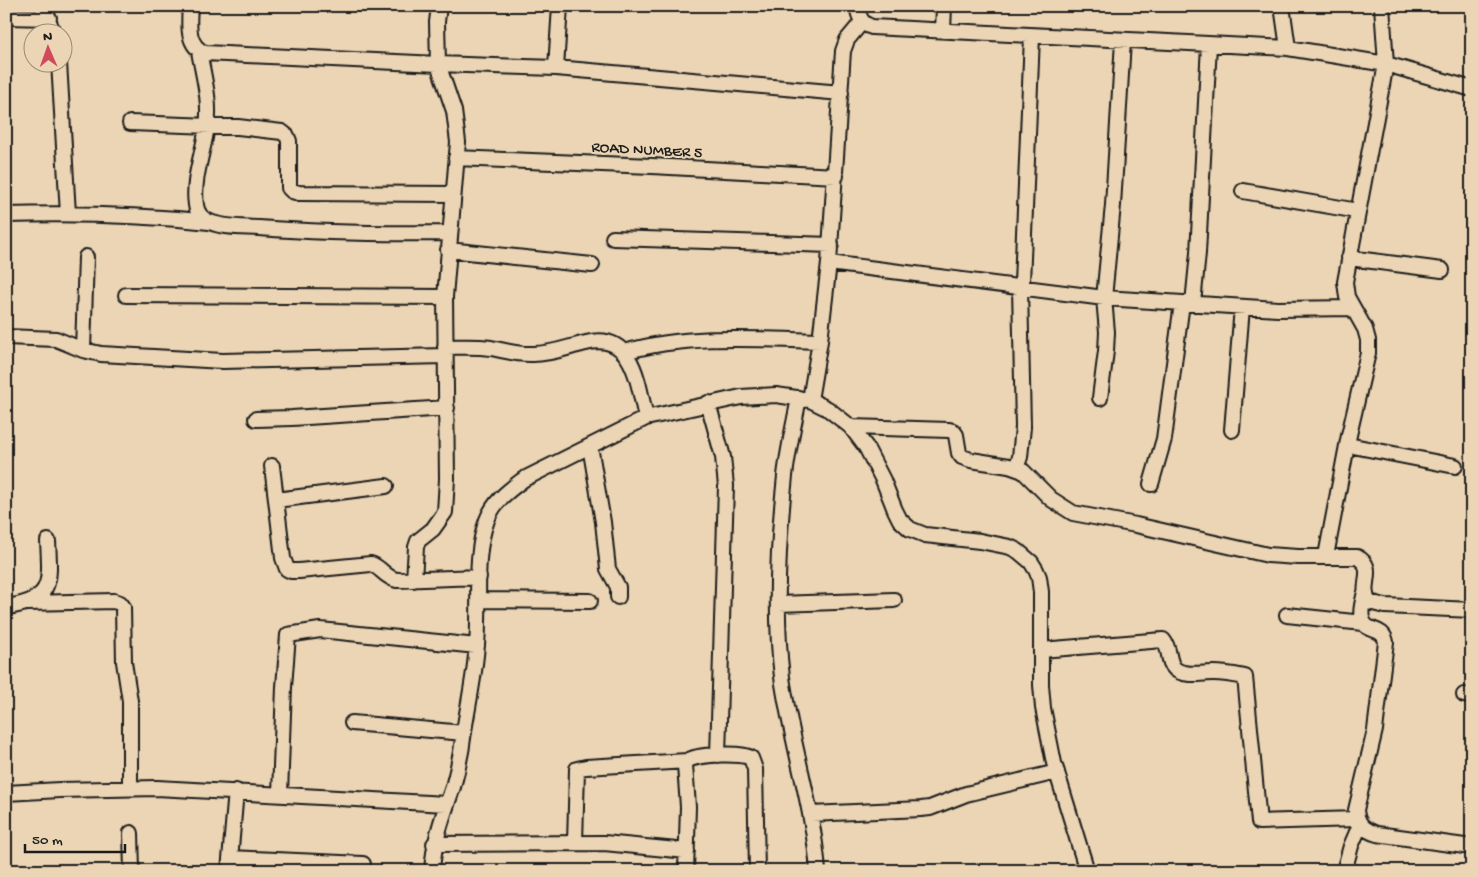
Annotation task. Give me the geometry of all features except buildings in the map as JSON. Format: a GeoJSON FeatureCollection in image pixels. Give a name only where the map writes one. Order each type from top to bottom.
{"type":"FeatureCollection","features":[{"type":"Feature","properties":{"kind":"street"},"geometry":{"type":"LineString","coordinates":[[190,6],[192,42],[199,50],[208,104],[208,125],[195,193],[196,207],[200,216],[209,222]]}},
{"type":"Feature","properties":{"kind":"street"},"geometry":{"type":"LineString","coordinates":[[414,580],[418,541],[441,520],[444,512],[448,479],[445,297],[458,142],[455,118],[438,64],[439,6]]}},
{"type":"Feature","properties":{"kind":"street"},"geometry":{"type":"LineString","coordinates":[[556,68],[560,6]]}},
{"type":"Feature","properties":{"kind":"street"},"geometry":{"type":"LineString","coordinates":[[857,6],[862,22],[872,28],[1288,48],[1386,64],[1472,89]]}},
{"type":"Feature","properties":{"kind":"street"},"geometry":{"type":"LineString","coordinates":[[943,31],[944,6]]}},
{"type":"Feature","properties":{"kind":"street"},"geometry":{"type":"LineString","coordinates":[[1282,6],[1288,48]]}},
{"type":"Feature","properties":{"kind":"street"},"geometry":{"type":"LineString","coordinates":[[1326,556],[1368,353],[1368,340],[1365,329],[1347,297],[1345,282],[1386,64],[1382,6]]}},
{"type":"Feature","properties":{"kind":"street"},"geometry":{"type":"LineString","coordinates":[[6,17],[46,12]]}},
{"type":"Feature","properties":{"kind":"street"},"geometry":{"type":"LineString","coordinates":[[818,871],[811,814],[782,679],[779,648],[779,555],[785,475],[820,341],[830,263],[843,51],[847,40],[862,22]]}},
{"type":"Feature","properties":{"kind":"street"},"geometry":{"type":"LineString","coordinates":[[1016,468],[1020,457],[1023,427],[1020,287],[1022,284],[1032,36]]}},
{"type":"Feature","properties":{"kind":"street"},"geometry":{"type":"LineString","coordinates":[[1100,398],[1107,332],[1104,298],[1113,205],[1123,41]]}},
{"type":"Feature","properties":{"kind":"street"},"geometry":{"type":"LineString","coordinates":[[1151,484],[1164,439],[1198,253],[1209,45]]}},
{"type":"Feature","properties":{"kind":"street"},"geometry":{"type":"LineString","coordinates":[[199,50],[212,53],[556,68],[841,93]]}},
{"type":"Feature","properties":{"kind":"street"},"geometry":{"type":"LineString","coordinates":[[59,72],[61,125],[68,214]]}},
{"type":"Feature","properties":{"kind":"street"},"geometry":{"type":"LineString","coordinates":[[130,123],[208,125],[275,130],[287,136],[290,148],[289,188],[298,193],[412,192],[453,194]]}},
{"type":"Feature","properties":{"kind":"street","name":"ROAD NUMBER 5"},"geometry":{"type":"LineString","coordinates":[[456,158],[836,176]]}},
{"type":"Feature","properties":{"kind":"street"},"geometry":{"type":"LineString","coordinates":[[1243,191],[1358,211]]}},
{"type":"Feature","properties":{"kind":"street"},"geometry":{"type":"LineString","coordinates":[[6,215],[147,216],[294,231],[379,234],[450,232]]}},
{"type":"Feature","properties":{"kind":"street"},"geometry":{"type":"LineString","coordinates":[[613,238],[831,246]]}},
{"type":"Feature","properties":{"kind":"street"},"geometry":{"type":"LineString","coordinates":[[448,250],[592,265]]}},
{"type":"Feature","properties":{"kind":"street"},"geometry":{"type":"LineString","coordinates":[[83,350],[86,257]]}},
{"type":"Feature","properties":{"kind":"street"},"geometry":{"type":"LineString","coordinates":[[1349,258],[1442,270]]}},
{"type":"Feature","properties":{"kind":"street"},"geometry":{"type":"LineString","coordinates":[[830,263],[1104,298],[1278,309],[1352,308]]}},
{"type":"Feature","properties":{"kind":"street"},"geometry":{"type":"LineString","coordinates":[[126,295],[445,297]]}},
{"type":"Feature","properties":{"kind":"street"},"geometry":{"type":"LineString","coordinates":[[1232,430],[1242,307]]}},
{"type":"Feature","properties":{"kind":"street"},"geometry":{"type":"LineString","coordinates":[[6,337],[48,337],[83,350],[109,354],[223,361],[445,351],[477,346],[532,355],[546,354],[588,342],[609,342],[618,345],[625,352],[637,380],[646,418]]}},
{"type":"Feature","properties":{"kind":"street"},"geometry":{"type":"LineString","coordinates":[[625,352],[642,347],[680,342],[736,340],[820,341]]}},
{"type":"Feature","properties":{"kind":"street"},"geometry":{"type":"LineString","coordinates":[[432,871],[434,844],[453,786],[464,733],[477,646],[478,577],[481,540],[487,520],[496,503],[524,479],[646,418],[741,397],[776,396],[804,399],[828,409],[851,427],[866,447],[900,520],[910,529],[925,535],[980,541],[1010,547],[1031,562],[1039,578],[1041,592],[1041,685],[1047,735],[1087,871]]}},
{"type":"Feature","properties":{"kind":"street"},"geometry":{"type":"LineString","coordinates":[[708,403],[723,457],[726,486],[718,755]]}},
{"type":"Feature","properties":{"kind":"street"},"geometry":{"type":"LineString","coordinates":[[256,419],[447,408]]}},
{"type":"Feature","properties":{"kind":"street"},"geometry":{"type":"LineString","coordinates":[[851,427],[953,431],[956,435],[959,453],[962,456],[971,460],[998,463],[1023,471],[1051,498],[1073,513],[1136,525],[1268,556],[1357,557],[1364,560],[1367,570],[1362,608],[1363,623]]}},
{"type":"Feature","properties":{"kind":"street"},"geometry":{"type":"LineString","coordinates":[[1348,445],[1455,466]]}},
{"type":"Feature","properties":{"kind":"street"},"geometry":{"type":"LineString","coordinates":[[590,446],[603,522],[608,569],[618,587],[618,597]]}},
{"type":"Feature","properties":{"kind":"street"},"geometry":{"type":"LineString","coordinates":[[272,466],[283,558],[287,569],[299,571],[371,564],[378,566],[391,579],[414,580],[478,577]]}},
{"type":"Feature","properties":{"kind":"street"},"geometry":{"type":"LineString","coordinates":[[276,500],[386,486]]}},
{"type":"Feature","properties":{"kind":"street"},"geometry":{"type":"LineString","coordinates":[[26,603],[37,597],[47,587],[49,569],[48,541]]}},
{"type":"Feature","properties":{"kind":"street"},"geometry":{"type":"LineString","coordinates":[[1365,592],[1369,602],[1385,606],[1472,610]]}},
{"type":"Feature","properties":{"kind":"street"},"geometry":{"type":"LineString","coordinates":[[478,600],[590,601]]}},
{"type":"Feature","properties":{"kind":"street"},"geometry":{"type":"LineString","coordinates":[[778,604],[894,600]]}},
{"type":"Feature","properties":{"kind":"street"},"geometry":{"type":"LineString","coordinates":[[6,608],[26,603],[114,601],[120,603],[123,607],[124,662],[130,701],[130,788]]}},
{"type":"Feature","properties":{"kind":"street"},"geometry":{"type":"LineString","coordinates":[[1287,615],[1363,623],[1367,627],[1381,632],[1385,637],[1378,713],[1356,810],[1359,822],[1367,831],[1377,834],[1472,847]]}},
{"type":"Feature","properties":{"kind":"street"},"geometry":{"type":"LineString","coordinates":[[280,794],[288,635],[320,630],[477,646]]}},
{"type":"Feature","properties":{"kind":"street"},"geometry":{"type":"LineString","coordinates":[[1041,650],[1163,640],[1167,645],[1171,662],[1179,672],[1245,676],[1260,822],[1359,822]]}},
{"type":"Feature","properties":{"kind":"street"},"geometry":{"type":"LineString","coordinates":[[352,723],[464,733]]}},
{"type":"Feature","properties":{"kind":"street"},"geometry":{"type":"LineString","coordinates":[[575,843],[577,770],[586,767],[687,761],[694,758],[718,755],[747,755],[754,763],[757,871]]}},
{"type":"Feature","properties":{"kind":"street"},"geometry":{"type":"LineString","coordinates":[[686,871],[687,761]]}},
{"type":"Feature","properties":{"kind":"street"},"geometry":{"type":"LineString","coordinates":[[811,814],[921,810],[966,794],[1057,772]]}},
{"type":"Feature","properties":{"kind":"street"},"geometry":{"type":"LineString","coordinates":[[6,793],[174,788],[446,804]]}},
{"type":"Feature","properties":{"kind":"street"},"geometry":{"type":"LineString","coordinates":[[236,791],[229,864],[363,864]]}},
{"type":"Feature","properties":{"kind":"street"},"geometry":{"type":"LineString","coordinates":[[1344,871],[1359,822]]}},
{"type":"Feature","properties":{"kind":"street"},"geometry":{"type":"LineString","coordinates":[[131,833],[132,871]]}},
{"type":"Feature","properties":{"kind":"street"},"geometry":{"type":"LineString","coordinates":[[434,844],[619,844],[687,851]]}}]}
